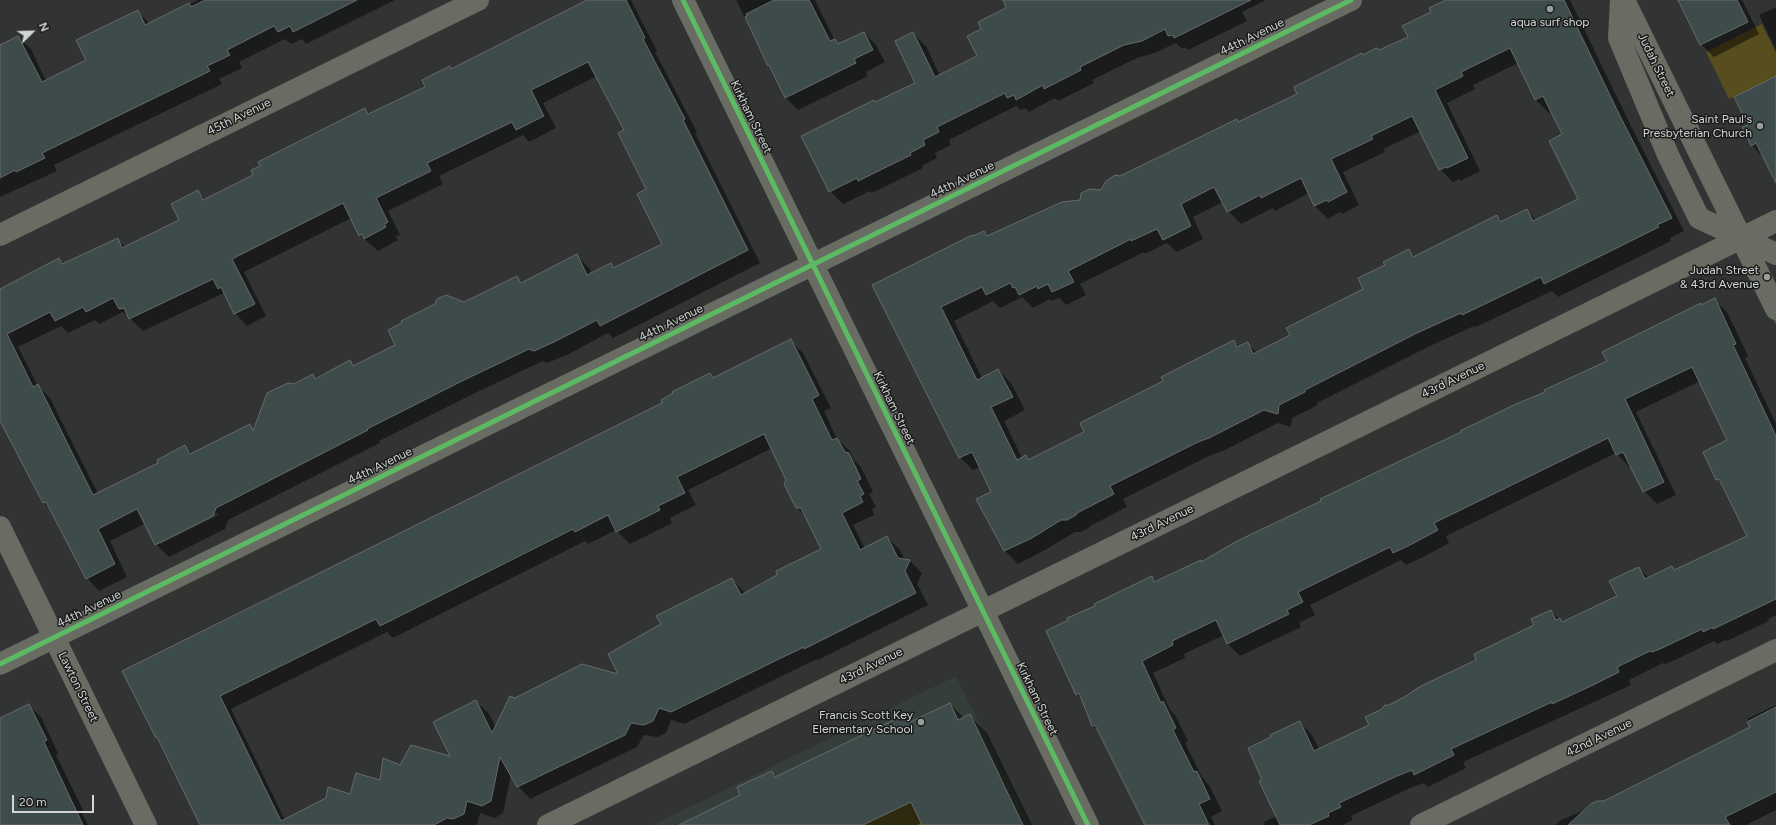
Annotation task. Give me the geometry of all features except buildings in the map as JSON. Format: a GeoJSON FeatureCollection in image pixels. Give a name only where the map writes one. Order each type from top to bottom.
{"type":"FeatureCollection","features":[{"type":"Feature","properties":{"kind":"street","name":"45th Avenue"},"geometry":{"type":"LineString","coordinates":[[0,235],[478,0]]}},
{"type":"Feature","properties":{"kind":"street","name":"Kirkham Street"},"geometry":{"type":"LineString","coordinates":[[683,0],[1088,825]]}},
{"type":"Feature","properties":{"kind":"street","name":"44th Avenue"},"geometry":{"type":"LineString","coordinates":[[0,664],[1351,0]]}},
{"type":"Feature","properties":{"kind":"street","name":"Judah Street"},"geometry":{"type":"LineString","coordinates":[[1621,0],[1619,38],[1668,155],[1700,218],[1776,254]]}},
{"type":"Feature","properties":{"kind":"street","name":"Judah Street"},"geometry":{"type":"LineString","coordinates":[[1624,0],[1776,309]]}},
{"type":"Feature","properties":{"kind":"street","name":"43rd Avenue"},"geometry":{"type":"LineString","coordinates":[[548,825],[1776,221]]}},
{"type":"Feature","properties":{"kind":"street","name":"Lawton Street"},"geometry":{"type":"LineString","coordinates":[[0,527],[146,825]]}},
{"type":"Feature","properties":{"kind":"street","name":"42nd Avenue"},"geometry":{"type":"LineString","coordinates":[[1421,825],[1776,650]]}},
{"type":"Feature","properties":{"kind":"shaded area"},"geometry":{"type":"Polygon","coordinates":[[[1762,24],[1776,53],[1776,86],[1756,86],[1729,99],[1706,52],[1762,24]]]}},
{"type":"Feature","properties":{"kind":"shaded area","name":"Francis Scott Key Elementary School"},"geometry":{"type":"Polygon","coordinates":[[[956,676],[1030,825],[653,825],[956,676]]]}},
{"type":"Feature","properties":{"kind":"shaded area"},"geometry":{"type":"Polygon","coordinates":[[[911,802],[922,825],[863,825],[911,802]]]}},
{"type":"Feature","properties":{"kind":"tram line"},"geometry":{"type":"LineString","coordinates":[[1617,0],[1776,323]]}},
{"type":"Feature","properties":{"kind":"tram line"},"geometry":{"type":"LineString","coordinates":[[1631,0],[1776,294]]}},
{"type":"Feature","properties":{"kind":"cycle path"},"geometry":{"type":"LineString","coordinates":[[683,0],[1088,825]]}},
{"type":"Feature","properties":{"kind":"cycle path"},"geometry":{"type":"LineString","coordinates":[[0,664],[1351,0]]}},
{"type":"Feature","properties":{"kind":"place","name":"aqua surf shop"},"geometry":{"type":"Point","coordinates":[1550,9]}},
{"type":"Feature","properties":{"kind":"place","name":"Saint Paul's Presbyterian Church"},"geometry":{"type":"Point","coordinates":[1760,126]}},
{"type":"Feature","properties":{"kind":"place","name":"Judah Street & 43rd Avenue"},"geometry":{"type":"Point","coordinates":[1767,277]}},
{"type":"Feature","properties":{"kind":"place","name":"Francis Scott Key Elementary School"},"geometry":{"type":"Point","coordinates":[921,722]}}]}
